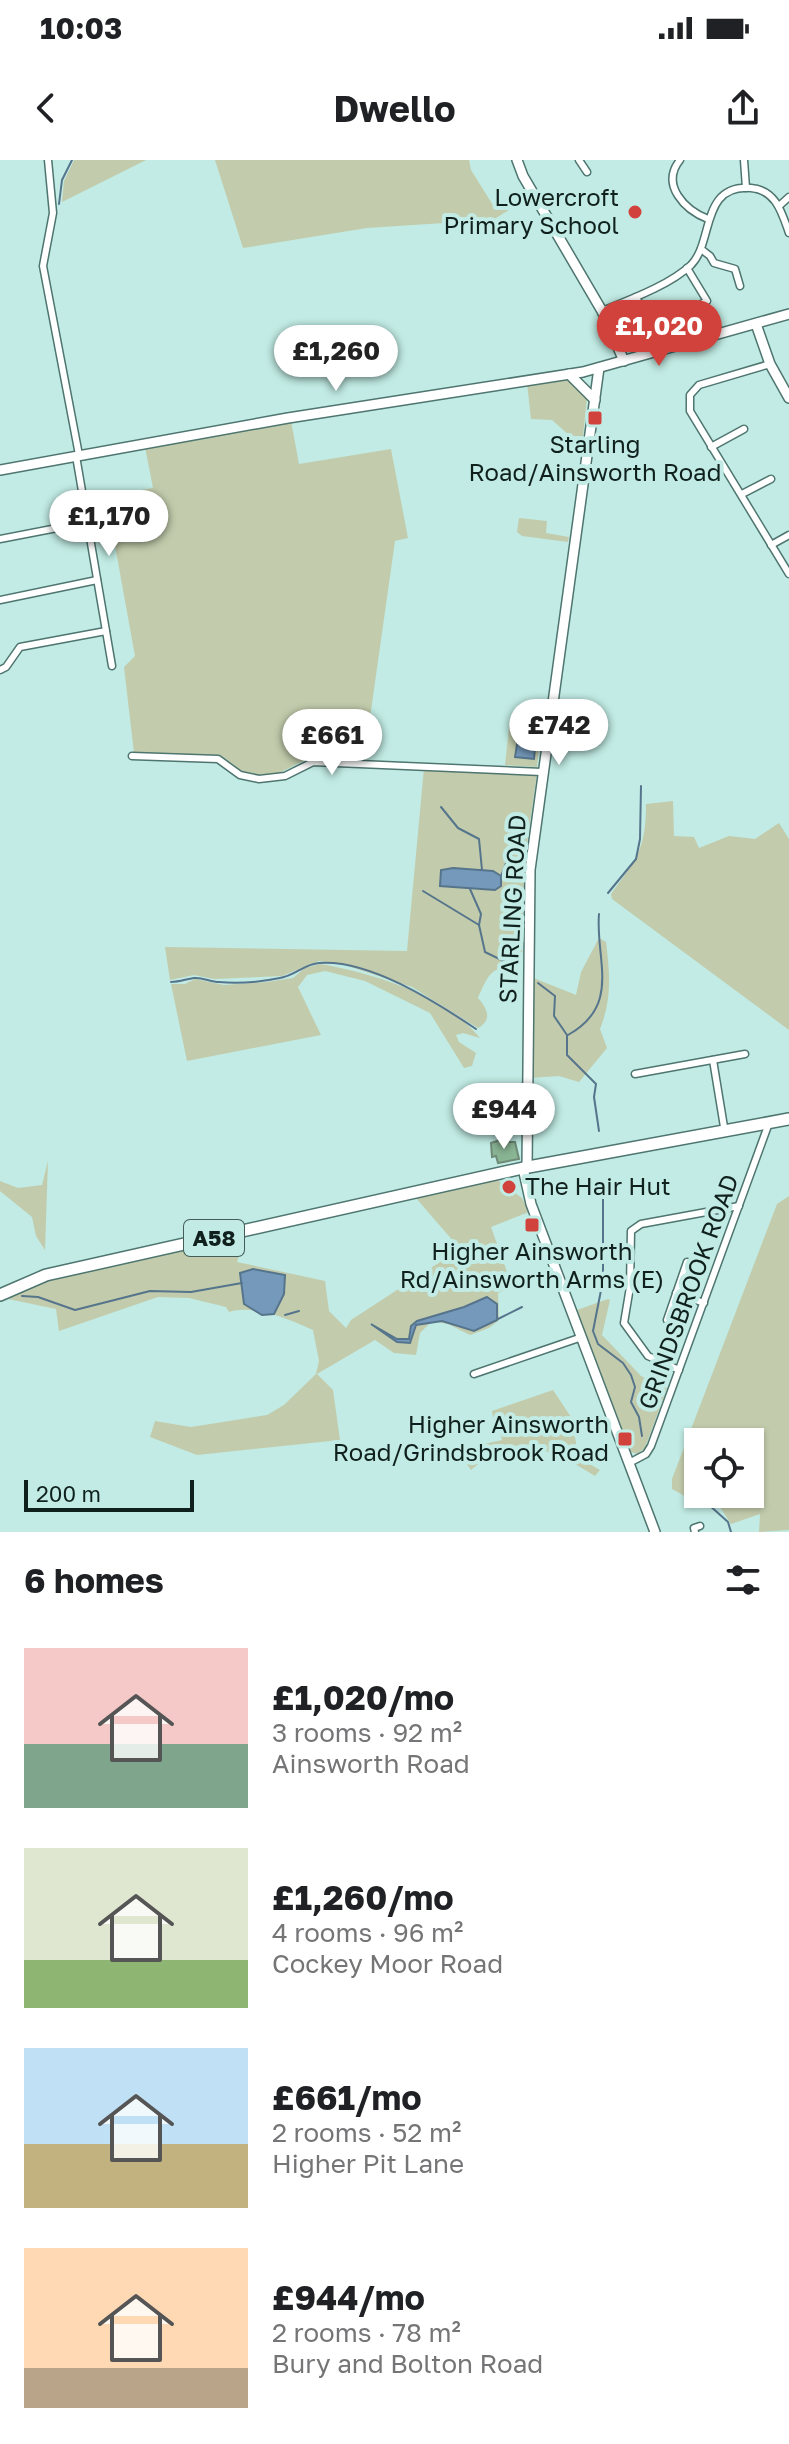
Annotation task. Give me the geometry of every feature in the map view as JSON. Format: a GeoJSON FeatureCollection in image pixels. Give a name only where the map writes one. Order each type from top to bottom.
{"type":"FeatureCollection","features":[{"type":"Feature","properties":{"kind":"highway","name":"A58"},"geometry":{"type":"LineString","coordinates":[[0,1295],[46,1275],[525,1168],[789,1119]]}},
{"type":"Feature","properties":{"kind":"main road"},"geometry":{"type":"LineString","coordinates":[[517,160],[523,176],[602,311],[624,361]]}},
{"type":"Feature","properties":{"kind":"main road"},"geometry":{"type":"LineString","coordinates":[[0,470],[403,399],[569,374],[789,314]]}},
{"type":"Feature","properties":{"kind":"main road"},"geometry":{"type":"LineString","coordinates":[[756,324],[770,364],[789,398]]}},
{"type":"Feature","properties":{"kind":"main road","name":"STARLING ROAD"},"geometry":{"type":"LineString","coordinates":[[599,368],[530,870],[525,1168],[531,1204],[655,1532]]}},
{"type":"Feature","properties":{"kind":"main road"},"geometry":{"type":"LineString","coordinates":[[569,374],[595,400]]}},
{"type":"Feature","properties":{"kind":"street"},"geometry":{"type":"LineString","coordinates":[[48,160],[53,213],[43,266],[112,666]]}},
{"type":"Feature","properties":{"kind":"street"},"geometry":{"type":"LineString","coordinates":[[579,160],[587,172]]}},
{"type":"Feature","properties":{"kind":"street"},"geometry":{"type":"LineString","coordinates":[[680,160],[673,178],[676,192],[687,209],[708,219]]}},
{"type":"Feature","properties":{"kind":"street"},"geometry":{"type":"LineString","coordinates":[[744,160],[746,188]]}},
{"type":"Feature","properties":{"kind":"street"},"geometry":{"type":"LineString","coordinates":[[602,311],[636,297],[687,268],[701,249],[714,206],[725,196],[746,188],[762,191],[779,206],[789,233]]}},
{"type":"Feature","properties":{"kind":"street"},"geometry":{"type":"LineString","coordinates":[[779,206],[789,197]]}},
{"type":"Feature","properties":{"kind":"street"},"geometry":{"type":"LineString","coordinates":[[701,249],[714,263],[735,269],[740,286]]}},
{"type":"Feature","properties":{"kind":"street"},"geometry":{"type":"LineString","coordinates":[[687,268],[707,301],[694,308]]}},
{"type":"Feature","properties":{"kind":"street"},"geometry":{"type":"LineString","coordinates":[[636,297],[650,325]]}},
{"type":"Feature","properties":{"kind":"street"},"geometry":{"type":"LineString","coordinates":[[770,364],[699,385],[690,395],[690,411],[789,574]]}},
{"type":"Feature","properties":{"kind":"street"},"geometry":{"type":"LineString","coordinates":[[711,447],[744,430]]}},
{"type":"Feature","properties":{"kind":"street"},"geometry":{"type":"LineString","coordinates":[[742,494],[771,479]]}},
{"type":"Feature","properties":{"kind":"street"},"geometry":{"type":"LineString","coordinates":[[0,539],[88,522]]}},
{"type":"Feature","properties":{"kind":"street"},"geometry":{"type":"LineString","coordinates":[[771,545],[789,535]]}},
{"type":"Feature","properties":{"kind":"street"},"geometry":{"type":"LineString","coordinates":[[0,600],[97,580]]}},
{"type":"Feature","properties":{"kind":"street"},"geometry":{"type":"LineString","coordinates":[[0,670],[6,667],[20,647],[106,631]]}},
{"type":"Feature","properties":{"kind":"street"},"geometry":{"type":"LineString","coordinates":[[132,756],[218,759],[240,775],[259,779],[285,776],[313,762],[542,772]]}},
{"type":"Feature","properties":{"kind":"street"},"geometry":{"type":"LineString","coordinates":[[635,1074],[745,1054]]}},
{"type":"Feature","properties":{"kind":"street"},"geometry":{"type":"LineString","coordinates":[[713,1060],[725,1133]]}},
{"type":"Feature","properties":{"kind":"street","name":"GRINDSBROOK ROAD"},"geometry":{"type":"LineString","coordinates":[[629,1463],[648,1451],[769,1123]]}},
{"type":"Feature","properties":{"kind":"street"},"geometry":{"type":"LineString","coordinates":[[679,1370],[650,1358],[624,1323],[630,1287],[631,1231],[641,1224],[739,1206]]}},
{"type":"Feature","properties":{"kind":"street"},"geometry":{"type":"LineString","coordinates":[[667,1320],[687,1262]]}},
{"type":"Feature","properties":{"kind":"street"},"geometry":{"type":"LineString","coordinates":[[676,1293],[704,1303]]}},
{"type":"Feature","properties":{"kind":"street"},"geometry":{"type":"LineString","coordinates":[[474,1374],[582,1337]]}},
{"type":"Feature","properties":{"kind":"green space"},"geometry":{"type":"Polygon","coordinates":[[[74,160],[146,160],[62,202],[64,181],[74,160]]]}},
{"type":"Feature","properties":{"kind":"green space"},"geometry":{"type":"Polygon","coordinates":[[[215,160],[469,160],[471,170],[496,210],[509,210],[480,228],[475,221],[367,228],[243,248],[215,160]]]}},
{"type":"Feature","properties":{"kind":"green space"},"geometry":{"type":"Polygon","coordinates":[[[570,381],[587,398],[583,436],[570,436],[552,420],[531,419],[527,383],[570,381]]]}},
{"type":"Feature","properties":{"kind":"green space"},"geometry":{"type":"Polygon","coordinates":[[[291,421],[299,464],[391,449],[408,538],[395,541],[364,760],[313,756],[279,773],[262,775],[242,773],[215,755],[134,753],[124,667],[135,656],[106,496],[153,488],[145,447],[291,421]]]}},
{"type":"Feature","properties":{"kind":"green space"},"geometry":{"type":"Polygon","coordinates":[[[519,518],[547,521],[546,533],[569,537],[568,542],[522,536],[517,532],[519,518]]]}},
{"type":"Feature","properties":{"kind":"green space"},"geometry":{"type":"Polygon","coordinates":[[[510,719],[542,723],[537,767],[505,765],[510,719]]]}},
{"type":"Feature","properties":{"kind":"green space"},"geometry":{"type":"Polygon","coordinates":[[[424,768],[537,773],[524,865],[522,964],[498,969],[489,976],[478,998],[487,1014],[483,1025],[478,1028],[412,987],[345,965],[319,961],[282,976],[214,979],[194,975],[170,980],[165,947],[407,951],[424,768]]]}},
{"type":"Feature","properties":{"kind":"green space"},"geometry":{"type":"Polygon","coordinates":[[[673,801],[674,836],[694,837],[699,848],[729,836],[755,839],[779,823],[789,839],[789,1030],[612,899],[611,894],[642,843],[646,804],[673,801]]]}},
{"type":"Feature","properties":{"kind":"green space"},"geometry":{"type":"Polygon","coordinates":[[[599,938],[606,942],[608,965],[608,997],[600,1029],[607,1048],[579,1082],[559,1076],[530,1078],[531,977],[576,995],[581,972],[599,938]]]}},
{"type":"Feature","properties":{"kind":"green space"},"geometry":{"type":"Polygon","coordinates":[[[320,964],[384,980],[448,1010],[480,1038],[463,1033],[456,1035],[459,1042],[476,1053],[472,1066],[464,1068],[430,1013],[365,981],[325,971],[307,975],[298,987],[321,1035],[187,1061],[171,984],[185,984],[195,979],[224,985],[267,982],[293,978],[305,968],[320,964]]]}},
{"type":"Feature","properties":{"kind":"green space"},"geometry":{"type":"Polygon","coordinates":[[[48,1161],[45,1250],[36,1236],[32,1217],[0,1191],[0,1181],[18,1188],[42,1185],[48,1161]]]}},
{"type":"Feature","properties":{"kind":"green space"},"geometry":{"type":"Polygon","coordinates":[[[496,1179],[522,1198],[529,1212],[491,1227],[512,1286],[498,1293],[499,1320],[489,1328],[470,1335],[448,1324],[432,1321],[420,1333],[416,1355],[394,1353],[375,1340],[317,1374],[333,1390],[340,1440],[197,1455],[150,1437],[155,1421],[191,1427],[267,1415],[284,1405],[316,1374],[319,1361],[313,1330],[304,1326],[260,1311],[229,1312],[226,1307],[189,1298],[158,1297],[59,1331],[56,1309],[8,1299],[47,1280],[237,1238],[240,1253],[237,1262],[325,1281],[329,1311],[346,1328],[351,1320],[460,1249],[416,1198],[496,1179]]]}},
{"type":"Feature","properties":{"kind":"green space"},"geometry":{"type":"Polygon","coordinates":[[[789,1196],[789,1530],[759,1532],[760,1514],[731,1524],[721,1508],[764,1508],[764,1428],[691,1428],[777,1204],[789,1196]]]}},
{"type":"Feature","properties":{"kind":"green space"},"geometry":{"type":"Polygon","coordinates":[[[608,1299],[602,1335],[641,1376],[667,1388],[645,1448],[637,1454],[631,1452],[577,1310],[608,1299]]]}},
{"type":"Feature","properties":{"kind":"green space"},"geometry":{"type":"Polygon","coordinates":[[[553,1390],[571,1417],[579,1458],[600,1470],[595,1476],[567,1460],[523,1446],[493,1447],[477,1452],[483,1460],[471,1470],[459,1453],[502,1440],[492,1411],[553,1390]]]}},
{"type":"Feature","properties":{"kind":"green space"},"geometry":{"type":"Polygon","coordinates":[[[684,1448],[684,1496],[672,1489],[672,1479],[684,1448]]]}},
{"type":"Feature","properties":{"kind":"water"},"geometry":{"type":"Polygon","coordinates":[[[520,726],[537,727],[534,759],[515,757],[520,726]]]}},
{"type":"Feature","properties":{"kind":"water"},"geometry":{"type":"Polygon","coordinates":[[[441,870],[493,871],[501,876],[501,886],[495,890],[440,886],[441,870]]]}},
{"type":"Feature","properties":{"kind":"water"},"geometry":{"type":"Polygon","coordinates":[[[253,1269],[285,1275],[284,1294],[274,1314],[262,1315],[244,1304],[240,1273],[253,1269]]]}},
{"type":"Feature","properties":{"kind":"water"},"geometry":{"type":"Polygon","coordinates":[[[487,1297],[497,1304],[497,1320],[474,1331],[442,1321],[416,1325],[410,1343],[397,1342],[371,1324],[397,1339],[409,1339],[411,1326],[417,1321],[487,1297]]]}},
{"type":"Feature","properties":{"kind":"building"},"geometry":{"type":"Polygon","coordinates":[[[506,1138],[507,1142],[515,1142],[519,1159],[498,1163],[496,1156],[492,1157],[491,1143],[506,1138]]]}},
{"type":"Feature","properties":{"kind":"waterway"},"geometry":{"type":"LineString","coordinates":[[59,204],[62,180],[72,160]]}},
{"type":"Feature","properties":{"kind":"waterway"},"geometry":{"type":"LineString","coordinates":[[608,893],[636,859],[640,839],[641,786]]}},
{"type":"Feature","properties":{"kind":"waterway"},"geometry":{"type":"LineString","coordinates":[[441,807],[458,828],[479,839],[482,870]]}},
{"type":"Feature","properties":{"kind":"waterway"},"geometry":{"type":"LineString","coordinates":[[501,876],[506,863],[525,837]]}},
{"type":"Feature","properties":{"kind":"waterway"},"geometry":{"type":"LineString","coordinates":[[470,889],[481,914],[479,925]]}},
{"type":"Feature","properties":{"kind":"waterway"},"geometry":{"type":"LineString","coordinates":[[423,891],[479,925],[485,952],[512,965]]}},
{"type":"Feature","properties":{"kind":"waterway"},"geometry":{"type":"LineString","coordinates":[[568,1035],[585,1023],[595,1010],[600,995],[599,914]]}},
{"type":"Feature","properties":{"kind":"waterway"},"geometry":{"type":"LineString","coordinates":[[171,982],[197,978],[227,983],[257,982],[285,977],[314,964],[338,964],[359,968],[401,984],[476,1029]]}},
{"type":"Feature","properties":{"kind":"waterway"},"geometry":{"type":"LineString","coordinates":[[538,983],[555,996],[554,1016],[567,1035],[567,1055],[596,1084],[594,1097],[599,1131]]}},
{"type":"Feature","properties":{"kind":"waterway"},"geometry":{"type":"LineString","coordinates":[[603,1197],[603,1280],[593,1331],[598,1344],[623,1363],[631,1375],[635,1387],[631,1402],[639,1417],[642,1436]]}},
{"type":"Feature","properties":{"kind":"waterway"},"geometry":{"type":"LineString","coordinates":[[22,1296],[38,1297],[75,1310],[150,1291],[191,1292],[242,1283]]}},
{"type":"Feature","properties":{"kind":"waterway"},"geometry":{"type":"LineString","coordinates":[[498,1319],[522,1307]]}},
{"type":"Feature","properties":{"kind":"waterway"},"geometry":{"type":"LineString","coordinates":[[285,1315],[299,1311]]}},
{"type":"Feature","properties":{"kind":"waterway"},"geometry":{"type":"LineString","coordinates":[[712,1508],[728,1522],[731,1532]]}},
{"type":"Feature","properties":{"kind":"place","name":"Lowercroft Primary School"},"geometry":{"type":"Point","coordinates":[635,212]}},
{"type":"Feature","properties":{"kind":"place","name":"Starling Road/Ainsworth Road"},"geometry":{"type":"Point","coordinates":[595,418]}},
{"type":"Feature","properties":{"kind":"place","name":"The Hair Hut"},"geometry":{"type":"Point","coordinates":[509,1187]}},
{"type":"Feature","properties":{"kind":"place","name":"Higher Ainsworth Rd/Ainsworth Arms (E)"},"geometry":{"type":"Point","coordinates":[532,1225]}},
{"type":"Feature","properties":{"kind":"place","name":"Higher Ainsworth Road/Grindsbrook Road"},"geometry":{"type":"Point","coordinates":[625,1439]}}]}
